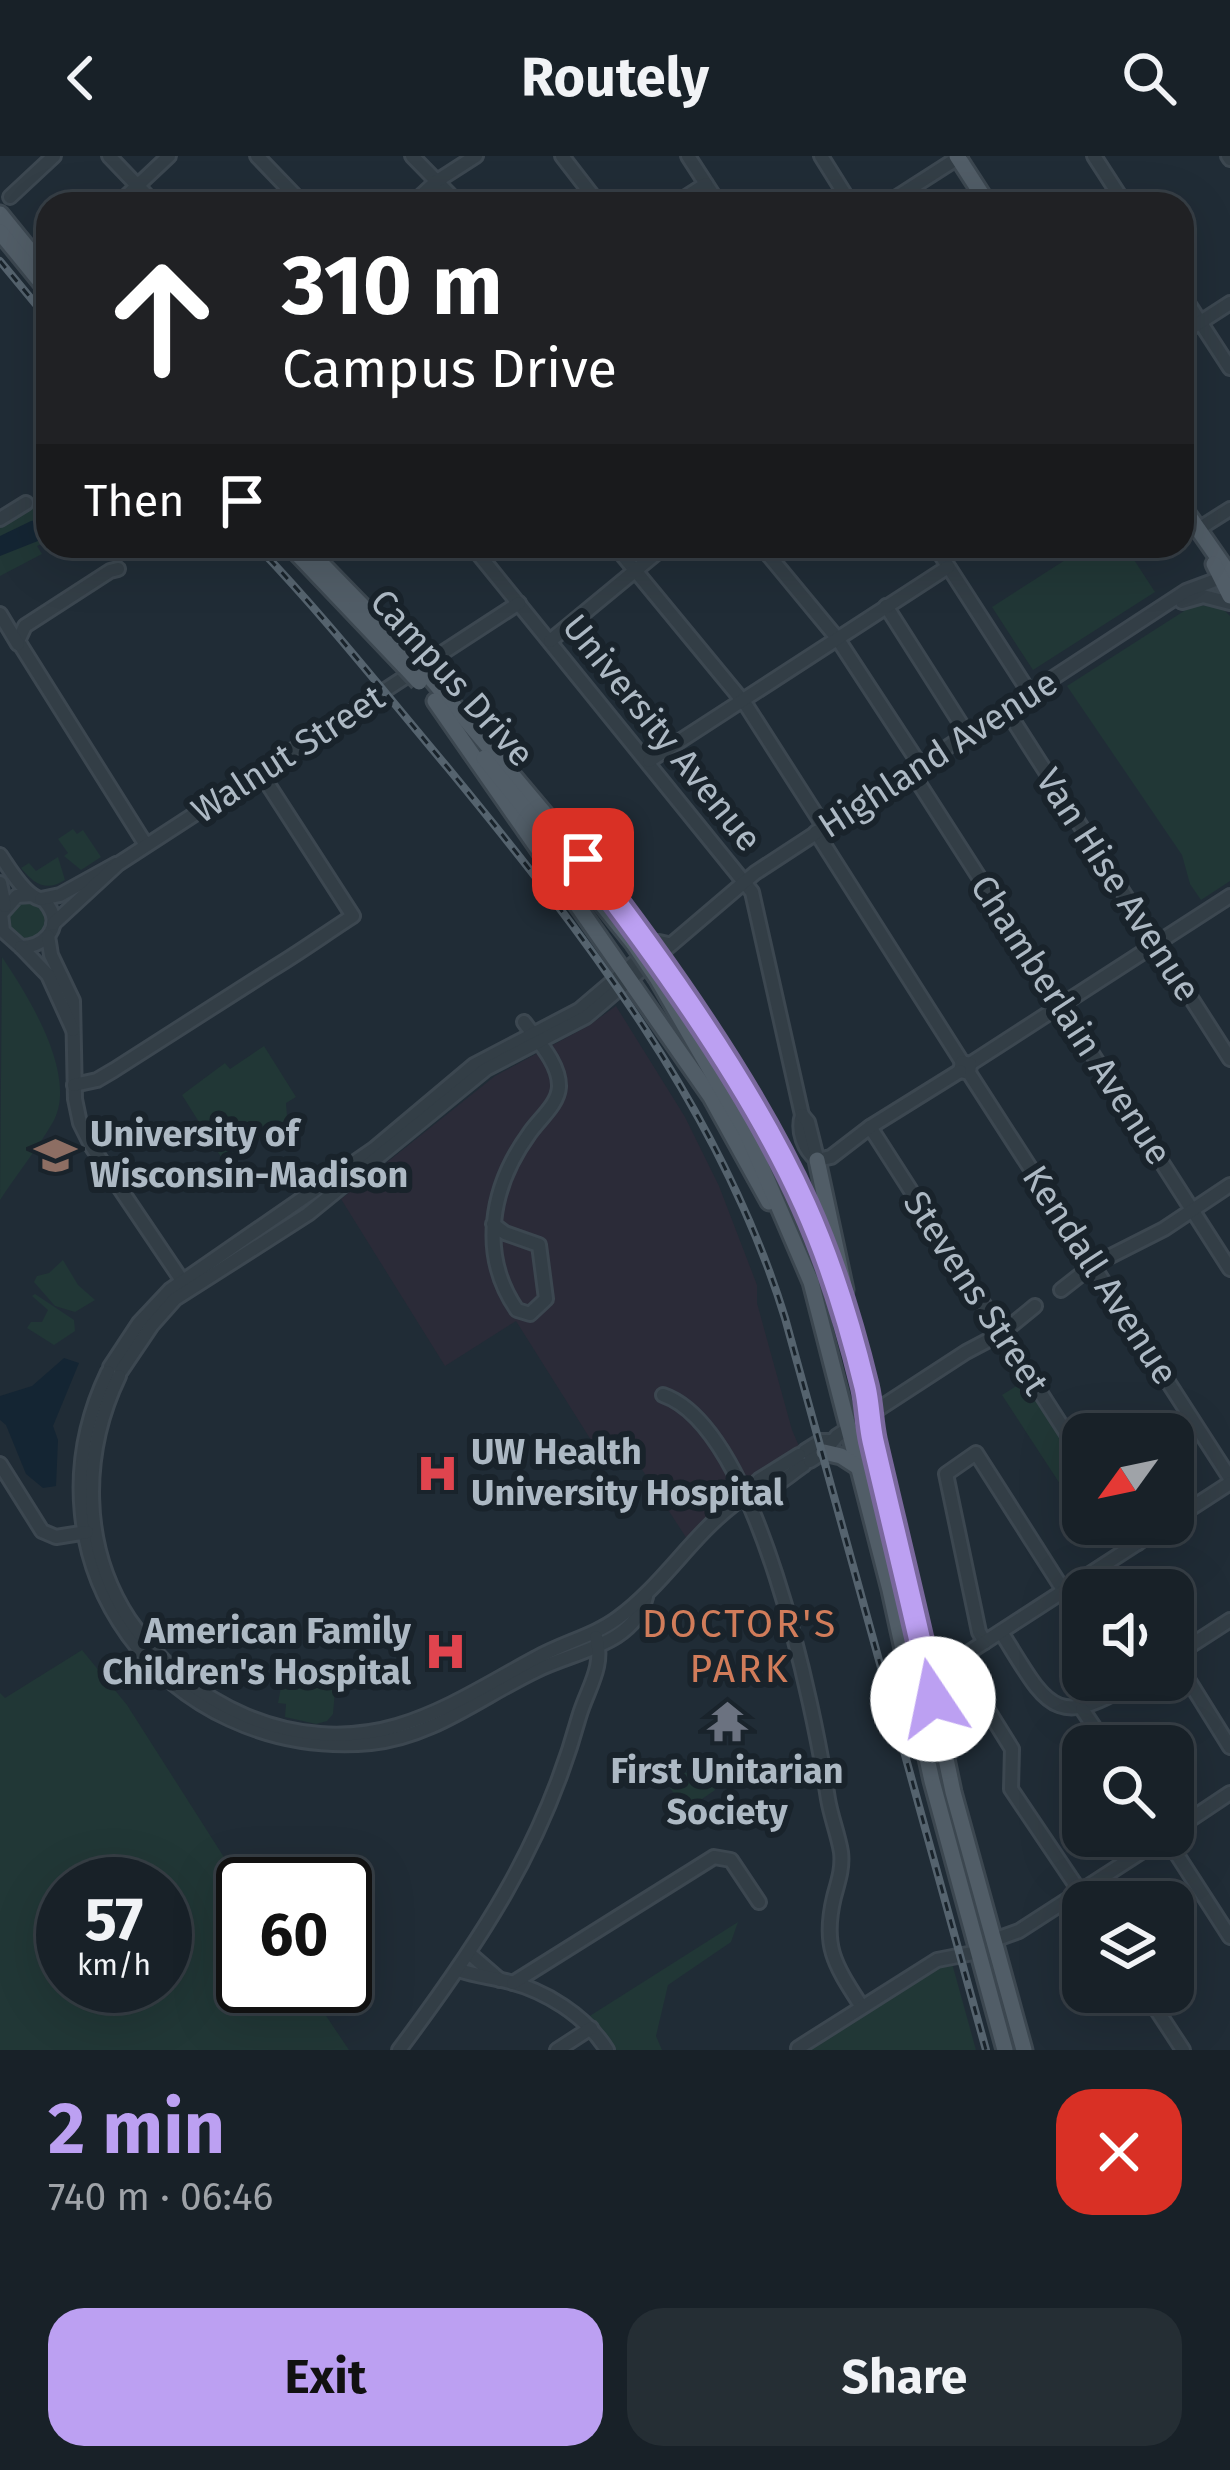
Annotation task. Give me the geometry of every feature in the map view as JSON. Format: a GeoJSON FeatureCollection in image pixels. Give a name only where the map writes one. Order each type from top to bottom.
{"type":"FeatureCollection","features":[{"type":"Feature","properties":{"kind":"main road"},"geometry":{"type":"LineString","coordinates":[[959,157],[981,192]]}},
{"type":"Feature","properties":{"kind":"main road"},"geometry":{"type":"LineString","coordinates":[[0,214],[36,258]]}},
{"type":"Feature","properties":{"kind":"main road"},"geometry":{"type":"LineString","coordinates":[[0,232],[36,276]]}},
{"type":"Feature","properties":{"kind":"main road"},"geometry":{"type":"LineString","coordinates":[[1194,524],[1227,578],[1230,599]]}},
{"type":"Feature","properties":{"kind":"main road","name":"Campus Drive"},"geometry":{"type":"LineString","coordinates":[[302,558],[410,663]]}},
{"type":"Feature","properties":{"kind":"main road","name":"Campus Drive"},"geometry":{"type":"LineString","coordinates":[[315,558],[571,844],[778,1152],[811,1220],[848,1323]]}},
{"type":"Feature","properties":{"kind":"main road","name":"Campus Drive"},"geometry":{"type":"LineString","coordinates":[[424,679],[435,701],[638,941]]}},
{"type":"Feature","properties":{"kind":"main road"},"geometry":{"type":"LineString","coordinates":[[435,701],[733,1134],[766,1195],[824,1329]]}},
{"type":"Feature","properties":{"kind":"main road","name":"Campus Drive"},"geometry":{"type":"LineString","coordinates":[[661,974],[761,1162],[806,1268],[849,1428]]}},
{"type":"Feature","properties":{"kind":"main road"},"geometry":{"type":"LineString","coordinates":[[817,1160],[848,1323],[953,1792],[1024,2050]]}},
{"type":"Feature","properties":{"kind":"main road"},"geometry":{"type":"LineString","coordinates":[[849,1428],[949,1847],[1005,2050]]}},
{"type":"Feature","properties":{"kind":"main road"},"geometry":{"type":"LineString","coordinates":[[812,1454],[841,1456],[858,1467]]}},
{"type":"Feature","properties":{"kind":"main road"},"geometry":{"type":"LineString","coordinates":[[890,1590],[902,1609],[916,1670],[927,1673]]}},
{"type":"Feature","properties":{"kind":"main road"},"geometry":{"type":"LineString","coordinates":[[924,1744],[927,1737],[934,1740],[953,1792]]}},
{"type":"Feature","properties":{"kind":"main road"},"geometry":{"type":"LineString","coordinates":[[949,1847],[966,1877],[980,1929],[994,1940]]}},
{"type":"Feature","properties":{"kind":"main road"},"geometry":{"type":"LineString","coordinates":[[978,1952],[991,1962],[1008,2024],[1024,2050]]}},
{"type":"Feature","properties":{"kind":"street"},"geometry":{"type":"LineString","coordinates":[[29,156],[41,169]]}},
{"type":"Feature","properties":{"kind":"street"},"geometry":{"type":"LineString","coordinates":[[10,197],[54,156]]}},
{"type":"Feature","properties":{"kind":"street"},"geometry":{"type":"LineString","coordinates":[[109,156],[143,192]]}},
{"type":"Feature","properties":{"kind":"street"},"geometry":{"type":"LineString","coordinates":[[131,192],[169,156]]}},
{"type":"Feature","properties":{"kind":"street"},"geometry":{"type":"LineString","coordinates":[[257,156],[292,192]]}},
{"type":"Feature","properties":{"kind":"street"},"geometry":{"type":"LineString","coordinates":[[412,156],[447,192]]}},
{"type":"Feature","properties":{"kind":"street"},"geometry":{"type":"LineString","coordinates":[[425,192],[476,156]]}},
{"type":"Feature","properties":{"kind":"street"},"geometry":{"type":"LineString","coordinates":[[562,156],[590,192]]}},
{"type":"Feature","properties":{"kind":"street"},"geometry":{"type":"LineString","coordinates":[[688,156],[711,192]]}},
{"type":"Feature","properties":{"kind":"street"},"geometry":{"type":"LineString","coordinates":[[821,156],[844,192]]}},
{"type":"Feature","properties":{"kind":"street"},"geometry":{"type":"LineString","coordinates":[[1094,156],[1117,192]]}},
{"type":"Feature","properties":{"kind":"street"},"geometry":{"type":"LineString","coordinates":[[905,192],[959,157]]}},
{"type":"Feature","properties":{"kind":"street"},"geometry":{"type":"LineString","coordinates":[[694,192],[706,184]]}},
{"type":"Feature","properties":{"kind":"street"},"geometry":{"type":"LineString","coordinates":[[1194,326],[1230,303]]}},
{"type":"Feature","properties":{"kind":"street"},"geometry":{"type":"LineString","coordinates":[[1194,313],[1230,368]]}},
{"type":"Feature","properties":{"kind":"street"},"geometry":{"type":"LineString","coordinates":[[0,519],[26,503]]}},
{"type":"Feature","properties":{"kind":"street"},"geometry":{"type":"LineString","coordinates":[[1199,532],[1230,509]]}},
{"type":"Feature","properties":{"kind":"street","name":"University Avenue"},"geometry":{"type":"LineString","coordinates":[[482,558],[754,897],[802,1115]]}},
{"type":"Feature","properties":{"kind":"street","name":"Kendall Avenue"},"geometry":{"type":"LineString","coordinates":[[626,558],[741,700],[965,1067],[1230,1480]]}},
{"type":"Feature","properties":{"kind":"street"},"geometry":{"type":"LineString","coordinates":[[550,641],[651,558]]}},
{"type":"Feature","properties":{"kind":"street","name":"Chamberlain Avenue"},"geometry":{"type":"LineString","coordinates":[[774,558],[837,638],[1230,1269]]}},
{"type":"Feature","properties":{"kind":"street"},"geometry":{"type":"LineString","coordinates":[[942,558],[1030,695]]}},
{"type":"Feature","properties":{"kind":"street"},"geometry":{"type":"LineString","coordinates":[[649,761],[948,567]]}},
{"type":"Feature","properties":{"kind":"street"},"geometry":{"type":"LineString","coordinates":[[19,640],[118,569]]}},
{"type":"Feature","properties":{"kind":"street","name":"Highland Avenue"},"geometry":{"type":"LineString","coordinates":[[1227,578],[1194,586],[1109,648],[915,768],[744,882],[668,944],[659,942],[627,975],[583,1006],[480,1061],[374,1149],[139,1324],[93,1406],[82,1453],[89,1531],[110,1606],[151,1664],[214,1714],[279,1738],[344,1744],[398,1738],[449,1719],[600,1636],[646,1596],[698,1538],[752,1492],[765,1490],[869,1414],[1230,1183]]}},
{"type":"Feature","properties":{"kind":"street","name":"Highland Avenue"},"geometry":{"type":"LineString","coordinates":[[1164,609],[1195,596],[1230,599]]}},
{"type":"Feature","properties":{"kind":"street","name":"Walnut Street"},"geometry":{"type":"LineString","coordinates":[[51,930],[118,864],[519,603]]}},
{"type":"Feature","properties":{"kind":"street"},"geometry":{"type":"LineString","coordinates":[[886,606],[968,735]]}},
{"type":"Feature","properties":{"kind":"street"},"geometry":{"type":"LineString","coordinates":[[0,614],[146,845]]}},
{"type":"Feature","properties":{"kind":"street","name":"Van Hise Avenue"},"geometry":{"type":"LineString","coordinates":[[1007,711],[1230,1059]]}},
{"type":"Feature","properties":{"kind":"street"},"geometry":{"type":"LineString","coordinates":[[74,1085],[97,1080],[297,957],[353,916],[260,772]]}},
{"type":"Feature","properties":{"kind":"street"},"geometry":{"type":"LineString","coordinates":[[0,855],[52,914],[50,955],[73,1001],[74,1085],[85,1135],[186,1286]]}},
{"type":"Feature","properties":{"kind":"street","name":"Walnut Street"},"geometry":{"type":"LineString","coordinates":[[37,897],[60,895],[104,867],[118,864]]}},
{"type":"Feature","properties":{"kind":"street"},"geometry":{"type":"LineString","coordinates":[[0,883],[3,932],[48,975],[74,1031]]}},
{"type":"Feature","properties":{"kind":"street"},"geometry":{"type":"LineString","coordinates":[[2,912],[16,896],[37,897]]}},
{"type":"Feature","properties":{"kind":"street"},"geometry":{"type":"LineString","coordinates":[[817,1160],[829,1159],[870,1127],[1230,896]]}},
{"type":"Feature","properties":{"kind":"street"},"geometry":{"type":"LineString","coordinates":[[12,945],[31,947],[51,930]]}},
{"type":"Feature","properties":{"kind":"street"},"geometry":{"type":"LineString","coordinates":[[493,1224],[538,1245],[546,1299],[530,1314],[517,1310],[500,1283],[491,1244],[493,1224],[499,1196],[521,1145],[559,1094],[557,1071],[532,1033]]}},
{"type":"Feature","properties":{"kind":"street"},"geometry":{"type":"LineString","coordinates":[[802,1115],[817,1160]]}},
{"type":"Feature","properties":{"kind":"street"},"geometry":{"type":"LineString","coordinates":[[802,1115],[805,1147],[817,1160]]}},
{"type":"Feature","properties":{"kind":"street","name":"Stevens Street"},"geometry":{"type":"LineString","coordinates":[[870,1127],[1062,1426]]}},
{"type":"Feature","properties":{"kind":"street"},"geometry":{"type":"LineString","coordinates":[[812,1138],[824,1149],[840,1148]]}},
{"type":"Feature","properties":{"kind":"street"},"geometry":{"type":"LineString","coordinates":[[663,1395],[689,1410],[752,1492],[823,1748],[842,1859],[830,1914],[830,1951],[862,2006]]}},
{"type":"Feature","properties":{"kind":"street"},"geometry":{"type":"LineString","coordinates":[[985,1642],[946,1474],[976,1453],[1062,1588]]}},
{"type":"Feature","properties":{"kind":"street"},"geometry":{"type":"LineString","coordinates":[[0,1464],[43,1531],[56,1537],[89,1531]]}},
{"type":"Feature","properties":{"kind":"street"},"geometry":{"type":"LineString","coordinates":[[1194,1505],[1230,1480]]}},
{"type":"Feature","properties":{"kind":"street"},"geometry":{"type":"LineString","coordinates":[[1099,1569],[1136,1545]]}},
{"type":"Feature","properties":{"kind":"street"},"geometry":{"type":"LineString","coordinates":[[927,1673],[965,1655],[1062,1592]]}},
{"type":"Feature","properties":{"kind":"street"},"geometry":{"type":"LineString","coordinates":[[1194,1643],[1230,1620]]}},
{"type":"Feature","properties":{"kind":"street"},"geometry":{"type":"LineString","coordinates":[[1001,1632],[1043,1696],[1063,1707],[1082,1708],[1104,1701]]}},
{"type":"Feature","properties":{"kind":"street"},"geometry":{"type":"LineString","coordinates":[[399,2050],[460,1970],[543,1823],[599,1662],[600,1636]]}},
{"type":"Feature","properties":{"kind":"street"},"geometry":{"type":"LineString","coordinates":[[965,1655],[984,1704],[1012,1749],[1011,1790],[1075,1881]]}},
{"type":"Feature","properties":{"kind":"street"},"geometry":{"type":"LineString","coordinates":[[1194,1690],[1230,1747]]}},
{"type":"Feature","properties":{"kind":"street"},"geometry":{"type":"LineString","coordinates":[[1082,1708],[1093,1725]]}},
{"type":"Feature","properties":{"kind":"street"},"geometry":{"type":"LineString","coordinates":[[1194,1817],[1230,1793]]}},
{"type":"Feature","properties":{"kind":"street"},"geometry":{"type":"LineString","coordinates":[[506,1982],[550,1963],[714,1857],[731,1860],[759,1902]]}},
{"type":"Feature","properties":{"kind":"street"},"geometry":{"type":"LineString","coordinates":[[1104,1881],[1137,1857]]}},
{"type":"Feature","properties":{"kind":"street"},"geometry":{"type":"LineString","coordinates":[[1181,1857],[1230,1937]]}},
{"type":"Feature","properties":{"kind":"street"},"geometry":{"type":"LineString","coordinates":[[994,1940],[1062,1908]]}},
{"type":"Feature","properties":{"kind":"street"},"geometry":{"type":"LineString","coordinates":[[798,2048],[937,1960],[978,1952]]}},
{"type":"Feature","properties":{"kind":"street"},"geometry":{"type":"LineString","coordinates":[[470,1954],[506,1982]]}},
{"type":"Feature","properties":{"kind":"street"},"geometry":{"type":"LineString","coordinates":[[550,1963],[547,1979],[554,2001]]}},
{"type":"Feature","properties":{"kind":"street"},"geometry":{"type":"LineString","coordinates":[[460,1970],[554,2001],[591,2028],[605,2046]]}},
{"type":"Feature","properties":{"kind":"street"},"geometry":{"type":"LineString","coordinates":[[1159,2013],[1183,2050]]}},
{"type":"Feature","properties":{"kind":"street"},"geometry":{"type":"LineString","coordinates":[[557,2050],[591,2028]]}},
{"type":"Feature","properties":{"kind":"shaded area"},"geometry":{"type":"Polygon","coordinates":[[[36,520],[36,542],[0,556],[0,536],[36,520]]]}},
{"type":"Feature","properties":{"kind":"shaded area"},"geometry":{"type":"Polygon","coordinates":[[[616,1006],[685,1117],[719,1186],[757,1285],[757,1303],[802,1453],[711,1516],[687,1539],[619,1434],[596,1448],[516,1321],[445,1366],[341,1199],[495,1076],[616,1006]]]}},
{"type":"Feature","properties":{"kind":"shaded area"},"geometry":{"type":"Polygon","coordinates":[[[64,1358],[79,1363],[53,1426],[58,1440],[56,1486],[43,1488],[26,1474],[0,1420],[0,1396],[32,1386],[64,1358]]]}},
{"type":"Feature","properties":{"kind":"green space"},"geometry":{"type":"Polygon","coordinates":[[[36,506],[36,557],[0,576],[0,525],[36,506]]]}},
{"type":"Feature","properties":{"kind":"green space"},"geometry":{"type":"Polygon","coordinates":[[[1068,558],[1133,558],[1155,592],[1033,670],[992,607],[1068,558]]]}},
{"type":"Feature","properties":{"kind":"green space"},"geometry":{"type":"Polygon","coordinates":[[[1195,604],[1223,609],[1230,616],[1230,881],[1201,900],[1190,884],[1182,855],[1067,686],[1195,604]]]}},
{"type":"Feature","properties":{"kind":"green space"},"geometry":{"type":"Polygon","coordinates":[[[73,829],[77,834],[83,830],[101,857],[81,870],[64,856],[68,853],[58,839],[73,829]]]}},
{"type":"Feature","properties":{"kind":"green space"},"geometry":{"type":"Polygon","coordinates":[[[58,857],[65,880],[58,884],[41,884],[21,868],[29,863],[36,871],[58,857]]]}},
{"type":"Feature","properties":{"kind":"green space"},"geometry":{"type":"Polygon","coordinates":[[[27,902],[40,907],[45,920],[40,933],[27,938],[14,933],[9,920],[14,907],[27,902]]]}},
{"type":"Feature","properties":{"kind":"green space"},"geometry":{"type":"Polygon","coordinates":[[[2,957],[47,1036],[60,1082],[53,1122],[0,1200],[2,957]]]}},
{"type":"Feature","properties":{"kind":"green space"},"geometry":{"type":"Polygon","coordinates":[[[264,1046],[296,1097],[286,1103],[282,1123],[231,1156],[221,1157],[182,1095],[225,1063],[230,1069],[264,1046]]]}},
{"type":"Feature","properties":{"kind":"green space"},"geometry":{"type":"Polygon","coordinates":[[[714,1060],[769,1148],[810,1232],[843,1345],[839,1346],[814,1263],[714,1060]]]}},
{"type":"Feature","properties":{"kind":"green space"},"geometry":{"type":"Polygon","coordinates":[[[63,1260],[78,1285],[95,1300],[75,1312],[55,1306],[34,1282],[63,1260]]]}},
{"type":"Feature","properties":{"kind":"green space"},"geometry":{"type":"Polygon","coordinates":[[[32,1296],[74,1320],[75,1331],[54,1345],[27,1328],[31,1322],[42,1322],[48,1310],[32,1296]]]}},
{"type":"Feature","properties":{"kind":"green space"},"geometry":{"type":"Polygon","coordinates":[[[1026,1380],[1062,1436],[1062,1487],[1002,1395],[1026,1380]]]}},
{"type":"Feature","properties":{"kind":"green space"},"geometry":{"type":"Polygon","coordinates":[[[82,1650],[127,1705],[224,1857],[216,1857],[216,2013],[324,2013],[349,2050],[0,2050],[0,1693],[5,1698],[82,1650]]]}},
{"type":"Feature","properties":{"kind":"green space"},"geometry":{"type":"Polygon","coordinates":[[[284,1671],[336,1678],[333,1714],[327,1721],[316,1724],[285,1717],[286,1704],[278,1703],[284,1671]]]}},
{"type":"Feature","properties":{"kind":"green space"},"geometry":{"type":"Polygon","coordinates":[[[677,1769],[714,1785],[715,1790],[686,1810],[665,1781],[667,1773],[677,1769]]]}},
{"type":"Feature","properties":{"kind":"green space"},"geometry":{"type":"Polygon","coordinates":[[[738,1922],[731,1942],[668,1985],[656,2036],[662,2050],[610,2050],[585,2019],[738,1922]]]}},
{"type":"Feature","properties":{"kind":"green space"},"geometry":{"type":"Polygon","coordinates":[[[950,1956],[976,2050],[798,2050],[950,1956]]]}},
{"type":"Feature","properties":{"kind":"railway"},"geometry":{"type":"LineString","coordinates":[[0,261],[36,304]]}},
{"type":"Feature","properties":{"kind":"railway"},"geometry":{"type":"LineString","coordinates":[[268,558],[448,768],[598,960],[644,1027],[725,1167],[785,1318],[986,2050]]}},
{"type":"Feature","properties":{"kind":"place","name":"University of Wisconsin-Madison"},"geometry":{"type":"Point","coordinates":[56,1155]}},
{"type":"Feature","properties":{"kind":"place","name":"UW Health University Hospital"},"geometry":{"type":"Point","coordinates":[437,1473]}},
{"type":"Feature","properties":{"kind":"place","name":"American Family Children's Hospital"},"geometry":{"type":"Point","coordinates":[445,1652]}},
{"type":"Feature","properties":{"kind":"place","name":"First Unitarian Society"},"geometry":{"type":"Point","coordinates":[727,1721]}},
{"type":"Feature","properties":{"kind":"district","name":"DOCTOR'S PARK"},"geometry":{"type":"Point","coordinates":[740,1646]}},
{"type":"Feature","properties":{"kind":"route"},"geometry":{"type":"LineString","coordinates":[[583,859],[665,970],[759,1119],[804,1203],[848,1323],[933,1699]]}}]}
